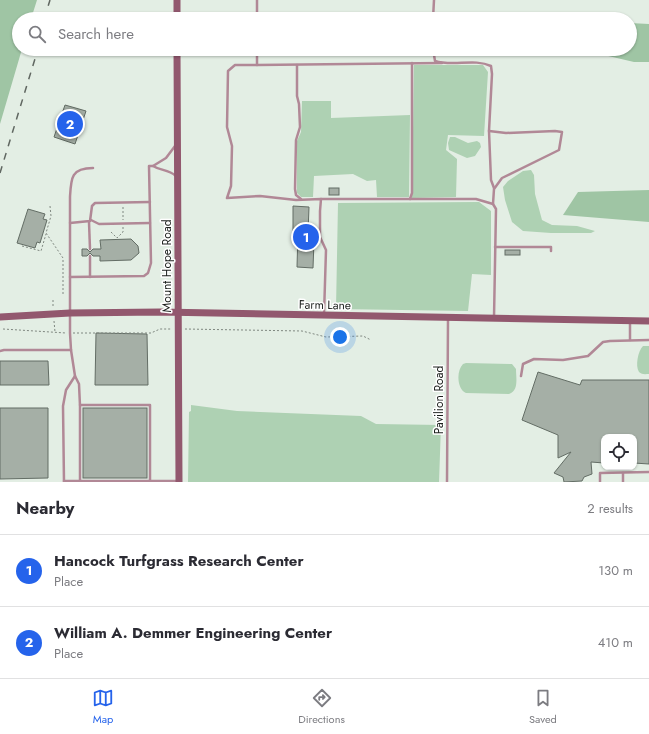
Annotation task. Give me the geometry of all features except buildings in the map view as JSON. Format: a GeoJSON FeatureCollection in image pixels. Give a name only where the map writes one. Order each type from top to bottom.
{"type":"FeatureCollection","features":[{"type":"Feature","properties":{"kind":"street"},"geometry":{"type":"LineString","coordinates":[[177,0],[177,12]]}},
{"type":"Feature","properties":{"kind":"street","name":"Mount Hope Road"},"geometry":{"type":"LineString","coordinates":[[177,56],[180,481]]}},
{"type":"Feature","properties":{"kind":"street","name":"Farm Lane"},"geometry":{"type":"LineString","coordinates":[[0,317],[70,313],[178,312],[324,316],[649,321]]}},
{"type":"Feature","properties":{"kind":"lane"},"geometry":{"type":"LineString","coordinates":[[257,0],[257,12]]}},
{"type":"Feature","properties":{"kind":"lane"},"geometry":{"type":"LineString","coordinates":[[433,12],[434,0]]}},
{"type":"Feature","properties":{"kind":"lane"},"geometry":{"type":"LineString","coordinates":[[257,56],[257,65]]}},
{"type":"Feature","properties":{"kind":"lane"},"geometry":{"type":"LineString","coordinates":[[434,56],[435,61],[442,63]]}},
{"type":"Feature","properties":{"kind":"lane"},"geometry":{"type":"LineString","coordinates":[[410,199],[412,193],[412,63]]}},
{"type":"Feature","properties":{"kind":"lane"},"geometry":{"type":"LineString","coordinates":[[493,204],[476,199],[301,200],[260,196],[227,198],[231,186],[232,146],[227,127],[228,71],[234,65],[484,63],[491,66],[492,74],[489,131],[491,180],[494,189],[493,204],[496,209],[494,319]]}},
{"type":"Feature","properties":{"kind":"lane"},"geometry":{"type":"LineString","coordinates":[[297,65],[297,96],[299,104],[300,127],[296,140],[295,189],[296,195],[301,200]]}},
{"type":"Feature","properties":{"kind":"lane"},"geometry":{"type":"LineString","coordinates":[[489,131],[506,133],[562,132],[560,150],[502,178],[494,189]]}},
{"type":"Feature","properties":{"kind":"lane"},"geometry":{"type":"LineString","coordinates":[[70,277],[144,276],[148,273],[151,263],[149,166],[153,166],[166,158],[174,149],[178,140]]}},
{"type":"Feature","properties":{"kind":"lane"},"geometry":{"type":"LineString","coordinates":[[153,166],[167,170],[178,178]]}},
{"type":"Feature","properties":{"kind":"lane"},"geometry":{"type":"LineString","coordinates":[[80,482],[79,384],[75,376],[70,333],[70,223],[72,180],[78,171],[85,168],[93,168]]}},
{"type":"Feature","properties":{"kind":"lane"},"geometry":{"type":"LineString","coordinates":[[321,199],[320,237],[326,250],[324,316]]}},
{"type":"Feature","properties":{"kind":"lane"},"geometry":{"type":"LineString","coordinates":[[90,249],[90,221],[92,206],[95,203],[150,202]]}},
{"type":"Feature","properties":{"kind":"lane"},"geometry":{"type":"LineString","coordinates":[[70,223],[90,221],[99,224],[150,223]]}},
{"type":"Feature","properties":{"kind":"lane"},"geometry":{"type":"LineString","coordinates":[[495,247],[551,247],[551,251]]}},
{"type":"Feature","properties":{"kind":"lane"},"geometry":{"type":"LineString","coordinates":[[90,256],[90,277]]}},
{"type":"Feature","properties":{"kind":"lane","name":"Pavilion Road"},"geometry":{"type":"LineString","coordinates":[[447,482],[448,318]]}},
{"type":"Feature","properties":{"kind":"lane"},"geometry":{"type":"LineString","coordinates":[[630,321],[630,340]]}},
{"type":"Feature","properties":{"kind":"lane"},"geometry":{"type":"LineString","coordinates":[[521,376],[523,364],[534,359],[563,360],[588,356],[603,342],[610,340],[649,340]]}},
{"type":"Feature","properties":{"kind":"lane"},"geometry":{"type":"LineString","coordinates":[[0,351],[71,350]]}},
{"type":"Feature","properties":{"kind":"lane"},"geometry":{"type":"LineString","coordinates":[[75,376],[66,390],[63,406],[64,482],[180,481]]}},
{"type":"Feature","properties":{"kind":"lane"},"geometry":{"type":"LineString","coordinates":[[80,405],[150,404],[150,482]]}},
{"type":"Feature","properties":{"kind":"lane"},"geometry":{"type":"LineString","coordinates":[[600,482],[600,473],[649,472]]}},
{"type":"Feature","properties":{"kind":"lane"},"geometry":{"type":"LineString","coordinates":[[623,473],[623,482]]}},
{"type":"Feature","properties":{"kind":"path"},"geometry":{"type":"LineString","coordinates":[[22,246],[41,251],[51,216],[50,206]]}},
{"type":"Feature","properties":{"kind":"path"},"geometry":{"type":"LineString","coordinates":[[46,233],[63,258],[63,294]]}},
{"type":"Feature","properties":{"kind":"path"},"geometry":{"type":"LineString","coordinates":[[3,329],[70,333],[151,333],[160,329],[302,331],[326,337],[363,336],[371,340]]}},
{"type":"Feature","properties":{"kind":"green space"},"geometry":{"type":"Polygon","coordinates":[[[0,0],[37,0],[33,12],[12,12],[12,56],[20,56],[0,124],[0,0]]]}},
{"type":"Feature","properties":{"kind":"green space"},"geometry":{"type":"Polygon","coordinates":[[[637,23],[649,24],[649,62],[634,62],[608,56],[637,56],[637,23]]]}},
{"type":"Feature","properties":{"kind":"green space"},"geometry":{"type":"Polygon","coordinates":[[[414,65],[483,65],[488,72],[484,136],[448,135],[446,150],[457,159],[456,197],[412,198],[414,65]]]}},
{"type":"Feature","properties":{"kind":"green space"},"geometry":{"type":"Polygon","coordinates":[[[302,101],[331,101],[331,118],[410,115],[409,197],[377,197],[376,180],[367,181],[353,174],[314,176],[313,197],[301,197],[297,193],[297,141],[301,132],[302,101]]]}},
{"type":"Feature","properties":{"kind":"green space"},"geometry":{"type":"Polygon","coordinates":[[[450,137],[455,137],[468,143],[477,141],[480,143],[481,147],[475,156],[467,158],[449,150],[448,143],[450,137]]]}},
{"type":"Feature","properties":{"kind":"green space"},"geometry":{"type":"Polygon","coordinates":[[[531,170],[534,175],[535,194],[542,220],[552,225],[577,226],[595,231],[591,233],[551,233],[523,231],[512,222],[505,200],[503,187],[508,181],[523,171],[531,170]]]}},
{"type":"Feature","properties":{"kind":"green space"},"geometry":{"type":"Polygon","coordinates":[[[649,190],[649,222],[563,215],[578,192],[649,190]]]}},
{"type":"Feature","properties":{"kind":"green space"},"geometry":{"type":"Polygon","coordinates":[[[479,202],[491,211],[491,275],[472,274],[468,311],[336,309],[338,203],[479,202]]]}},
{"type":"Feature","properties":{"kind":"green space"},"geometry":{"type":"Polygon","coordinates":[[[643,346],[649,346],[649,374],[641,374],[637,366],[640,351],[643,346]]]}},
{"type":"Feature","properties":{"kind":"green space"},"geometry":{"type":"Polygon","coordinates":[[[463,364],[512,364],[516,369],[516,387],[509,394],[466,393],[459,384],[458,375],[463,364]]]}},
{"type":"Feature","properties":{"kind":"green space"},"geometry":{"type":"Polygon","coordinates":[[[191,405],[237,411],[361,416],[376,424],[441,425],[439,482],[188,482],[189,412],[191,411],[191,405]]]}},
{"type":"Feature","properties":{"kind":"railway"},"geometry":{"type":"LineString","coordinates":[[46,12],[50,0]]}},
{"type":"Feature","properties":{"kind":"railway"},"geometry":{"type":"LineString","coordinates":[[0,173],[36,56]]}},
{"type":"Feature","properties":{"kind":"place","name":"William A. Demmer Engineering Center"},"geometry":{"type":"Point","coordinates":[70,124]}},
{"type":"Feature","properties":{"kind":"place","name":"Hancock Turfgrass Research Center"},"geometry":{"type":"Point","coordinates":[306,237]}}]}
